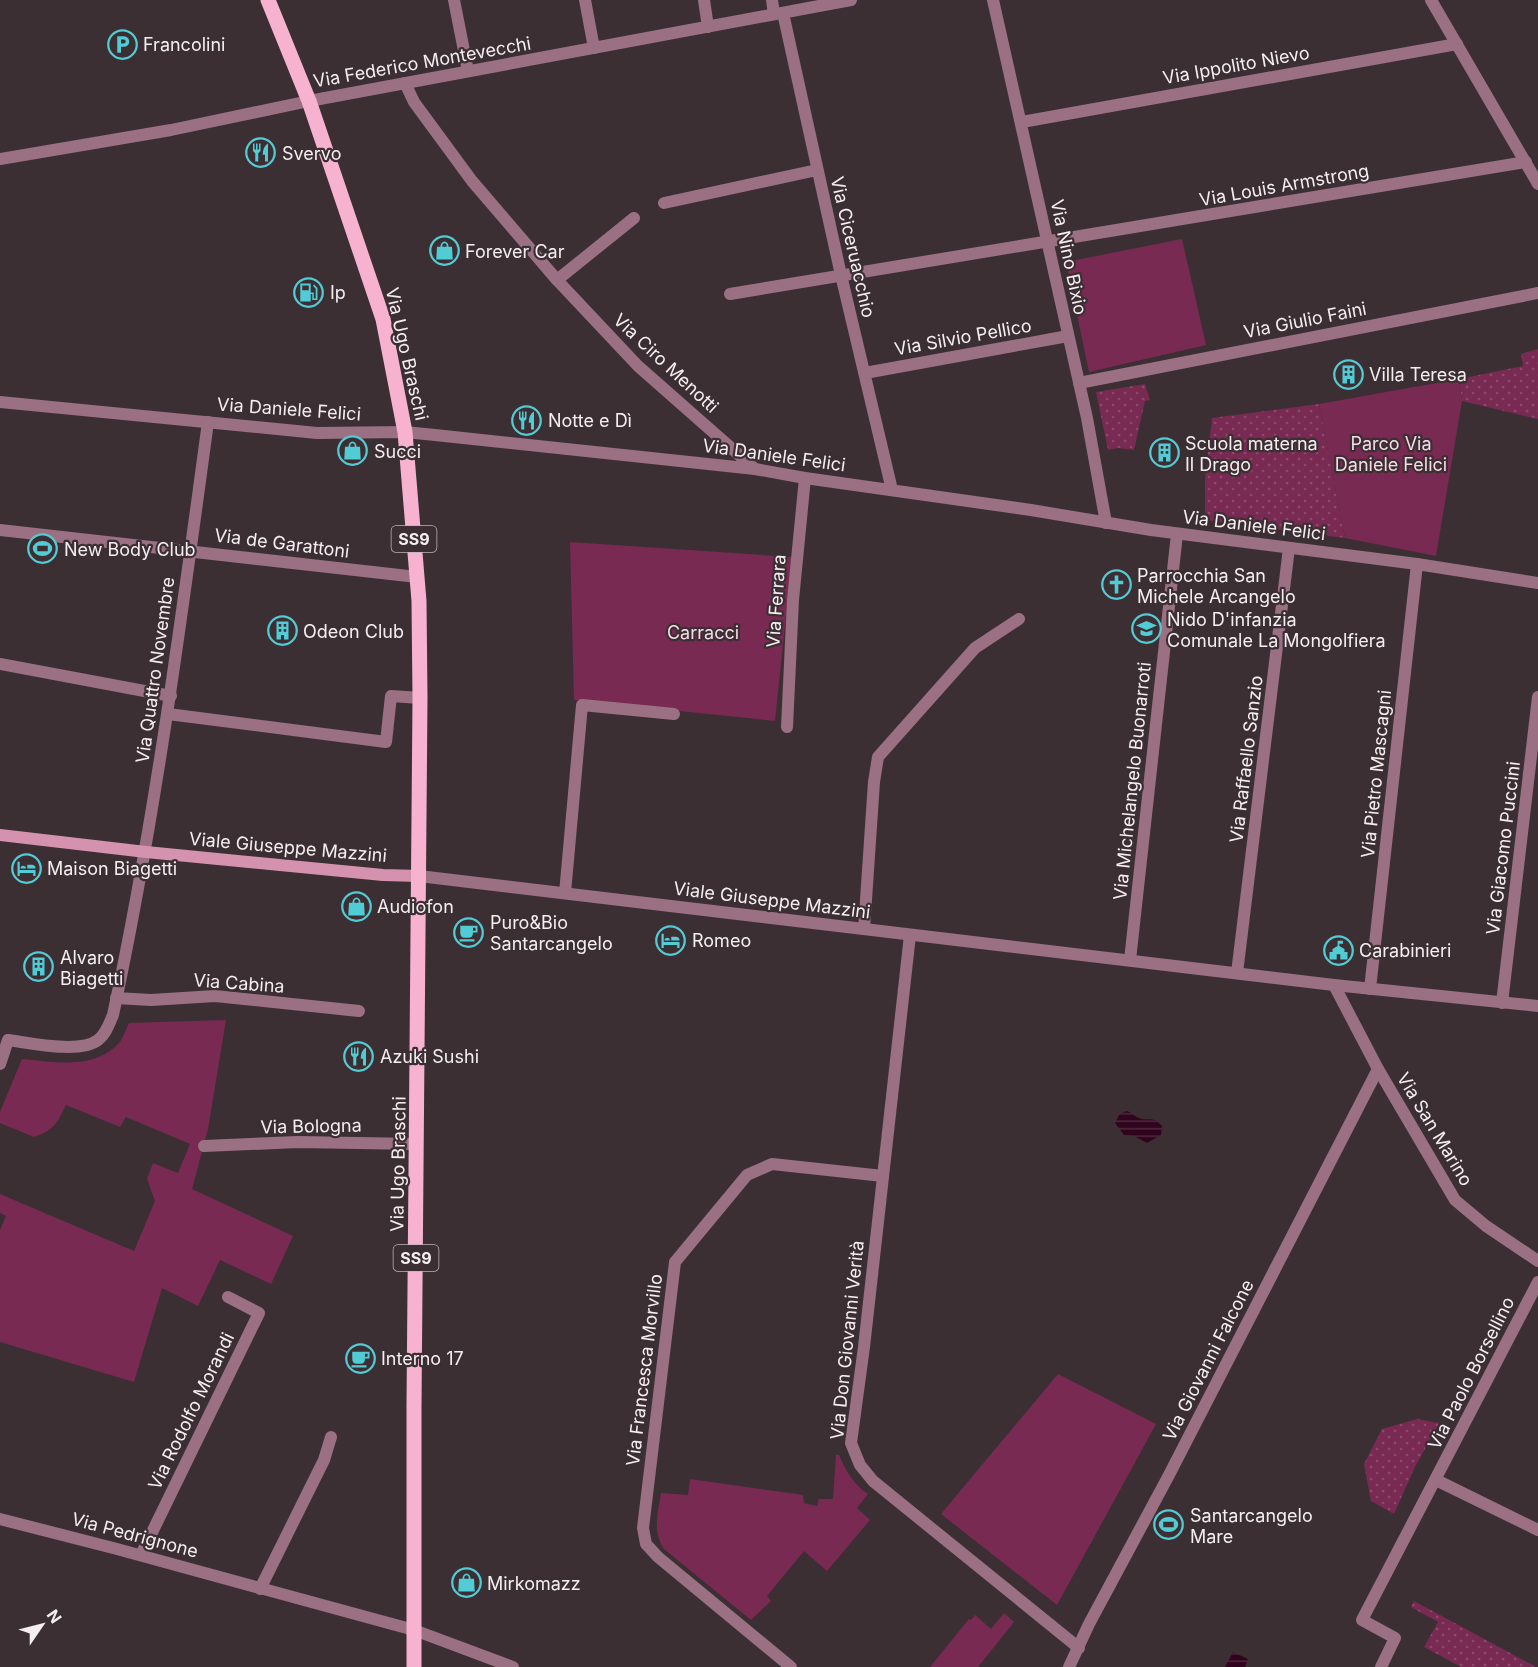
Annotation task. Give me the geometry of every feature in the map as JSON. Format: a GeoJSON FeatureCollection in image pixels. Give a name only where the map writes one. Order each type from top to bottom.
{"type":"FeatureCollection","features":[{"type":"Feature","properties":{"kind":"main road","name":"Via Ugo Braschi"},"geometry":{"type":"LineString","coordinates":[[268,0],[309,101],[383,319],[405,432],[419,601],[420,698],[414,1667]]}},
{"type":"Feature","properties":{"kind":"main road","name":"Viale Giuseppe Mazzini"},"geometry":{"type":"LineString","coordinates":[[0,835],[146,852],[383,875],[419,876]]}},
{"type":"Feature","properties":{"kind":"street"},"geometry":{"type":"LineString","coordinates":[[454,0],[468,72]]}},
{"type":"Feature","properties":{"kind":"street"},"geometry":{"type":"LineString","coordinates":[[585,0],[594,48]]}},
{"type":"Feature","properties":{"kind":"street"},"geometry":{"type":"LineString","coordinates":[[704,0],[708,27]]}},
{"type":"Feature","properties":{"kind":"street","name":"Via Ciceruacchio"},"geometry":{"type":"LineString","coordinates":[[772,0],[779,14],[892,489]]}},
{"type":"Feature","properties":{"kind":"street","name":"Via Federico Montevecchi"},"geometry":{"type":"LineString","coordinates":[[0,159],[171,130],[405,82],[851,0]]}},
{"type":"Feature","properties":{"kind":"street","name":"Via Nino Bixio"},"geometry":{"type":"LineString","coordinates":[[993,0],[1079,383],[1106,523]]}},
{"type":"Feature","properties":{"kind":"street"},"geometry":{"type":"LineString","coordinates":[[1431,0],[1538,184]]}},
{"type":"Feature","properties":{"kind":"street","name":"Via Ippolito Nievo"},"geometry":{"type":"LineString","coordinates":[[1022,122],[1457,44]]}},
{"type":"Feature","properties":{"kind":"street","name":"Via Ciro Menotti"},"geometry":{"type":"LineString","coordinates":[[405,82],[414,102],[472,181],[556,280],[638,366],[755,469]]}},
{"type":"Feature","properties":{"kind":"street","name":"Via Louis Armstrong"},"geometry":{"type":"LineString","coordinates":[[730,294],[1526,162]]}},
{"type":"Feature","properties":{"kind":"street"},"geometry":{"type":"LineString","coordinates":[[664,203],[817,170]]}},
{"type":"Feature","properties":{"kind":"street"},"geometry":{"type":"LineString","coordinates":[[556,280],[634,218]]}},
{"type":"Feature","properties":{"kind":"street","name":"Via Giulio Faini"},"geometry":{"type":"LineString","coordinates":[[1079,383],[1538,293]]}},
{"type":"Feature","properties":{"kind":"street","name":"Via Silvio Pellico"},"geometry":{"type":"LineString","coordinates":[[865,373],[1068,336]]}},
{"type":"Feature","properties":{"kind":"street","name":"Via Daniele Felici"},"geometry":{"type":"LineString","coordinates":[[0,402],[317,433],[405,432],[755,469],[1177,534],[1417,564],[1538,583]]}},
{"type":"Feature","properties":{"kind":"street","name":"Via Quattro Novembre"},"geometry":{"type":"LineString","coordinates":[[146,852],[171,696],[208,422]]}},
{"type":"Feature","properties":{"kind":"street","name":"Via Ferrara"},"geometry":{"type":"LineString","coordinates":[[787,727],[794,600],[805,478]]}},
{"type":"Feature","properties":{"kind":"street","name":"Via de Garattoni"},"geometry":{"type":"LineString","coordinates":[[0,530],[417,577]]}},
{"type":"Feature","properties":{"kind":"street","name":"Via Michelangelo Buonarroti"},"geometry":{"type":"LineString","coordinates":[[1130,960],[1177,534]]}},
{"type":"Feature","properties":{"kind":"street","name":"Via Raffaello Sanzio"},"geometry":{"type":"LineString","coordinates":[[1237,973],[1289,548]]}},
{"type":"Feature","properties":{"kind":"street","name":"Via Pietro Mascagni"},"geometry":{"type":"LineString","coordinates":[[1370,988],[1417,564]]}},
{"type":"Feature","properties":{"kind":"street"},"geometry":{"type":"LineString","coordinates":[[864,929],[874,782],[878,757],[975,648],[1019,618]]}},
{"type":"Feature","properties":{"kind":"street"},"geometry":{"type":"LineString","coordinates":[[0,664],[171,696]]}},
{"type":"Feature","properties":{"kind":"street"},"geometry":{"type":"LineString","coordinates":[[168,714],[386,742],[391,696],[420,698]]}},
{"type":"Feature","properties":{"kind":"street","name":"Via Giacomo Puccini"},"geometry":{"type":"LineString","coordinates":[[1502,1003],[1538,697]]}},
{"type":"Feature","properties":{"kind":"street"},"geometry":{"type":"LineString","coordinates":[[565,893],[582,705],[674,714]]}},
{"type":"Feature","properties":{"kind":"street"},"geometry":{"type":"LineString","coordinates":[[0,1064],[9,1040],[87,1047],[99,1040],[107,1029],[116,998],[146,852]]}},
{"type":"Feature","properties":{"kind":"street","name":"Viale Giuseppe Mazzini"},"geometry":{"type":"LineString","coordinates":[[419,876],[1334,985],[1538,1006]]}},
{"type":"Feature","properties":{"kind":"street","name":"Via Don Giovanni Verità"},"geometry":{"type":"LineString","coordinates":[[910,935],[852,1443],[860,1465],[873,1482],[1078,1648]]}},
{"type":"Feature","properties":{"kind":"street","name":"Via San Marino"},"geometry":{"type":"LineString","coordinates":[[1334,985],[1378,1069],[1455,1200],[1486,1226],[1538,1261]]}},
{"type":"Feature","properties":{"kind":"street","name":"Via Cabina"},"geometry":{"type":"LineString","coordinates":[[116,998],[151,1000],[215,996],[359,1011]]}},
{"type":"Feature","properties":{"kind":"street","name":"Via Giovanni Falcone"},"geometry":{"type":"LineString","coordinates":[[1069,1667],[1089,1624],[1169,1475],[1378,1069]]}},
{"type":"Feature","properties":{"kind":"street","name":"Via Bologna"},"geometry":{"type":"LineString","coordinates":[[204,1146],[298,1142],[417,1144]]}},
{"type":"Feature","properties":{"kind":"street","name":"Via Francesca Morvillo"},"geometry":{"type":"LineString","coordinates":[[791,1667],[658,1557],[646,1544],[643,1528],[675,1262],[747,1174],[772,1164],[883,1176]]}},
{"type":"Feature","properties":{"kind":"street","name":"Via Paolo Borsellino"},"geometry":{"type":"LineString","coordinates":[[1381,1667],[1395,1638],[1362,1620],[1538,1282]]}},
{"type":"Feature","properties":{"kind":"street","name":"Via Rodolfo Morandi"},"geometry":{"type":"LineString","coordinates":[[141,1555],[259,1313],[228,1297]]}},
{"type":"Feature","properties":{"kind":"street"},"geometry":{"type":"LineString","coordinates":[[260,1589],[324,1460],[332,1437]]}},
{"type":"Feature","properties":{"kind":"street"},"geometry":{"type":"LineString","coordinates":[[1436,1480],[1538,1530]]}},
{"type":"Feature","properties":{"kind":"street","name":"Via Pedrignone"},"geometry":{"type":"LineString","coordinates":[[0,1519],[414,1630],[513,1667]]}},
{"type":"Feature","properties":{"kind":"green space"},"geometry":{"type":"Polygon","coordinates":[[[1182,239],[1206,345],[1089,372],[1066,262],[1182,239]]]}},
{"type":"Feature","properties":{"kind":"green space"},"geometry":{"type":"Polygon","coordinates":[[[1538,349],[1538,419],[1462,401],[1459,379],[1523,366],[1521,354],[1538,349]]]}},
{"type":"Feature","properties":{"kind":"green space","name":"Parco Via Daniele Felici"},"geometry":{"type":"Polygon","coordinates":[[[1459,379],[1462,401],[1436,556],[1345,538],[1319,404],[1459,379]]]}},
{"type":"Feature","properties":{"kind":"green space"},"geometry":{"type":"Polygon","coordinates":[[[1145,384],[1150,400],[1145,401],[1134,450],[1118,448],[1108,450],[1096,392],[1145,384]]]}},
{"type":"Feature","properties":{"kind":"green space"},"geometry":{"type":"Polygon","coordinates":[[[1319,404],[1345,538],[1205,520],[1205,479],[1212,418],[1319,404]]]}},
{"type":"Feature","properties":{"kind":"green space","name":"Carracci"},"geometry":{"type":"Polygon","coordinates":[[[570,542],[792,557],[775,721],[574,700],[570,542]]]}},
{"type":"Feature","properties":{"kind":"green space"},"geometry":{"type":"Polygon","coordinates":[[[226,1020],[208,1129],[192,1189],[293,1236],[271,1284],[220,1260],[198,1306],[162,1288],[134,1382],[0,1342],[0,1230],[6,1216],[0,1213],[0,1194],[134,1251],[155,1201],[147,1179],[153,1163],[178,1173],[190,1144],[126,1117],[120,1127],[66,1105],[54,1126],[34,1137],[0,1123],[0,1112],[22,1059],[73,1062],[97,1058],[118,1044],[129,1023],[226,1020]]]}},
{"type":"Feature","properties":{"kind":"green space"},"geometry":{"type":"Polygon","coordinates":[[[1058,1374],[1156,1424],[1057,1605],[941,1514],[1058,1374]]]}},
{"type":"Feature","properties":{"kind":"green space"},"geometry":{"type":"Polygon","coordinates":[[[1417,1419],[1439,1423],[1414,1469],[1394,1514],[1371,1501],[1364,1464],[1382,1429],[1417,1419]]]}},
{"type":"Feature","properties":{"kind":"green space"},"geometry":{"type":"Polygon","coordinates":[[[836,1455],[839,1455],[855,1482],[868,1494],[857,1508],[870,1520],[827,1571],[804,1551],[767,1596],[771,1601],[751,1620],[664,1549],[660,1542],[657,1522],[661,1493],[688,1495],[690,1479],[803,1495],[804,1503],[817,1506],[819,1499],[833,1499],[836,1455]]]}},
{"type":"Feature","properties":{"kind":"green space"},"geometry":{"type":"Polygon","coordinates":[[[1414,1601],[1536,1667],[1461,1667],[1424,1647],[1438,1622],[1411,1607],[1414,1601]]]}},
{"type":"Feature","properties":{"kind":"green space"},"geometry":{"type":"Polygon","coordinates":[[[1004,1613],[1014,1622],[978,1667],[930,1667],[969,1619],[971,1620],[975,1615],[991,1629],[1004,1613]]]}},
{"type":"Feature","properties":{"kind":"shaded area"},"geometry":{"type":"Polygon","coordinates":[[[1126,1111],[1139,1118],[1159,1123],[1162,1126],[1161,1135],[1147,1143],[1134,1136],[1124,1135],[1115,1123],[1119,1115],[1126,1111]]]}},
{"type":"Feature","properties":{"kind":"shaded area"},"geometry":{"type":"Polygon","coordinates":[[[1233,1652],[1248,1659],[1245,1667],[1225,1667],[1233,1652]]]}},
{"type":"Feature","properties":{"kind":"place","name":"Francolini"},"geometry":{"type":"Point","coordinates":[122,44]}},
{"type":"Feature","properties":{"kind":"place","name":"Svervo"},"geometry":{"type":"Point","coordinates":[261,153]}},
{"type":"Feature","properties":{"kind":"place","name":"Forever Car"},"geometry":{"type":"Point","coordinates":[444,251]}},
{"type":"Feature","properties":{"kind":"place","name":"Ip"},"geometry":{"type":"Point","coordinates":[309,292]}},
{"type":"Feature","properties":{"kind":"place","name":"Villa Teresa"},"geometry":{"type":"Point","coordinates":[1348,374]}},
{"type":"Feature","properties":{"kind":"place","name":"Notte e Dì"},"geometry":{"type":"Point","coordinates":[527,420]}},
{"type":"Feature","properties":{"kind":"place","name":"Succi"},"geometry":{"type":"Point","coordinates":[353,451]}},
{"type":"Feature","properties":{"kind":"place","name":"Scuola materna Il Drago"},"geometry":{"type":"Point","coordinates":[1164,453]}},
{"type":"Feature","properties":{"kind":"place","name":"New Body Club"},"geometry":{"type":"Point","coordinates":[43,549]}},
{"type":"Feature","properties":{"kind":"place","name":"Parrocchia San Michele Arcangelo"},"geometry":{"type":"Point","coordinates":[1116,585]}},
{"type":"Feature","properties":{"kind":"place","name":"Nido D'infanzia Comunale La Mongolfiera"},"geometry":{"type":"Point","coordinates":[1146,629]}},
{"type":"Feature","properties":{"kind":"place","name":"Odeon Club"},"geometry":{"type":"Point","coordinates":[282,631]}},
{"type":"Feature","properties":{"kind":"place","name":"Maison Biagetti"},"geometry":{"type":"Point","coordinates":[26,868]}},
{"type":"Feature","properties":{"kind":"place","name":"Audiofon"},"geometry":{"type":"Point","coordinates":[356,906]}},
{"type":"Feature","properties":{"kind":"place","name":"Puro&Bio Santarcangelo"},"geometry":{"type":"Point","coordinates":[469,932]}},
{"type":"Feature","properties":{"kind":"place","name":"Romeo"},"geometry":{"type":"Point","coordinates":[671,940]}},
{"type":"Feature","properties":{"kind":"place","name":"Carabinieri"},"geometry":{"type":"Point","coordinates":[1338,950]}},
{"type":"Feature","properties":{"kind":"place","name":"Alvaro Biagetti"},"geometry":{"type":"Point","coordinates":[39,967]}},
{"type":"Feature","properties":{"kind":"place","name":"Azuki Sushi"},"geometry":{"type":"Point","coordinates":[359,1056]}},
{"type":"Feature","properties":{"kind":"place","name":"Interno 17"},"geometry":{"type":"Point","coordinates":[360,1358]}},
{"type":"Feature","properties":{"kind":"place","name":"Santarcangelo Mare"},"geometry":{"type":"Point","coordinates":[1169,1525]}},
{"type":"Feature","properties":{"kind":"place","name":"Mirkomazz"},"geometry":{"type":"Point","coordinates":[466,1583]}}]}
